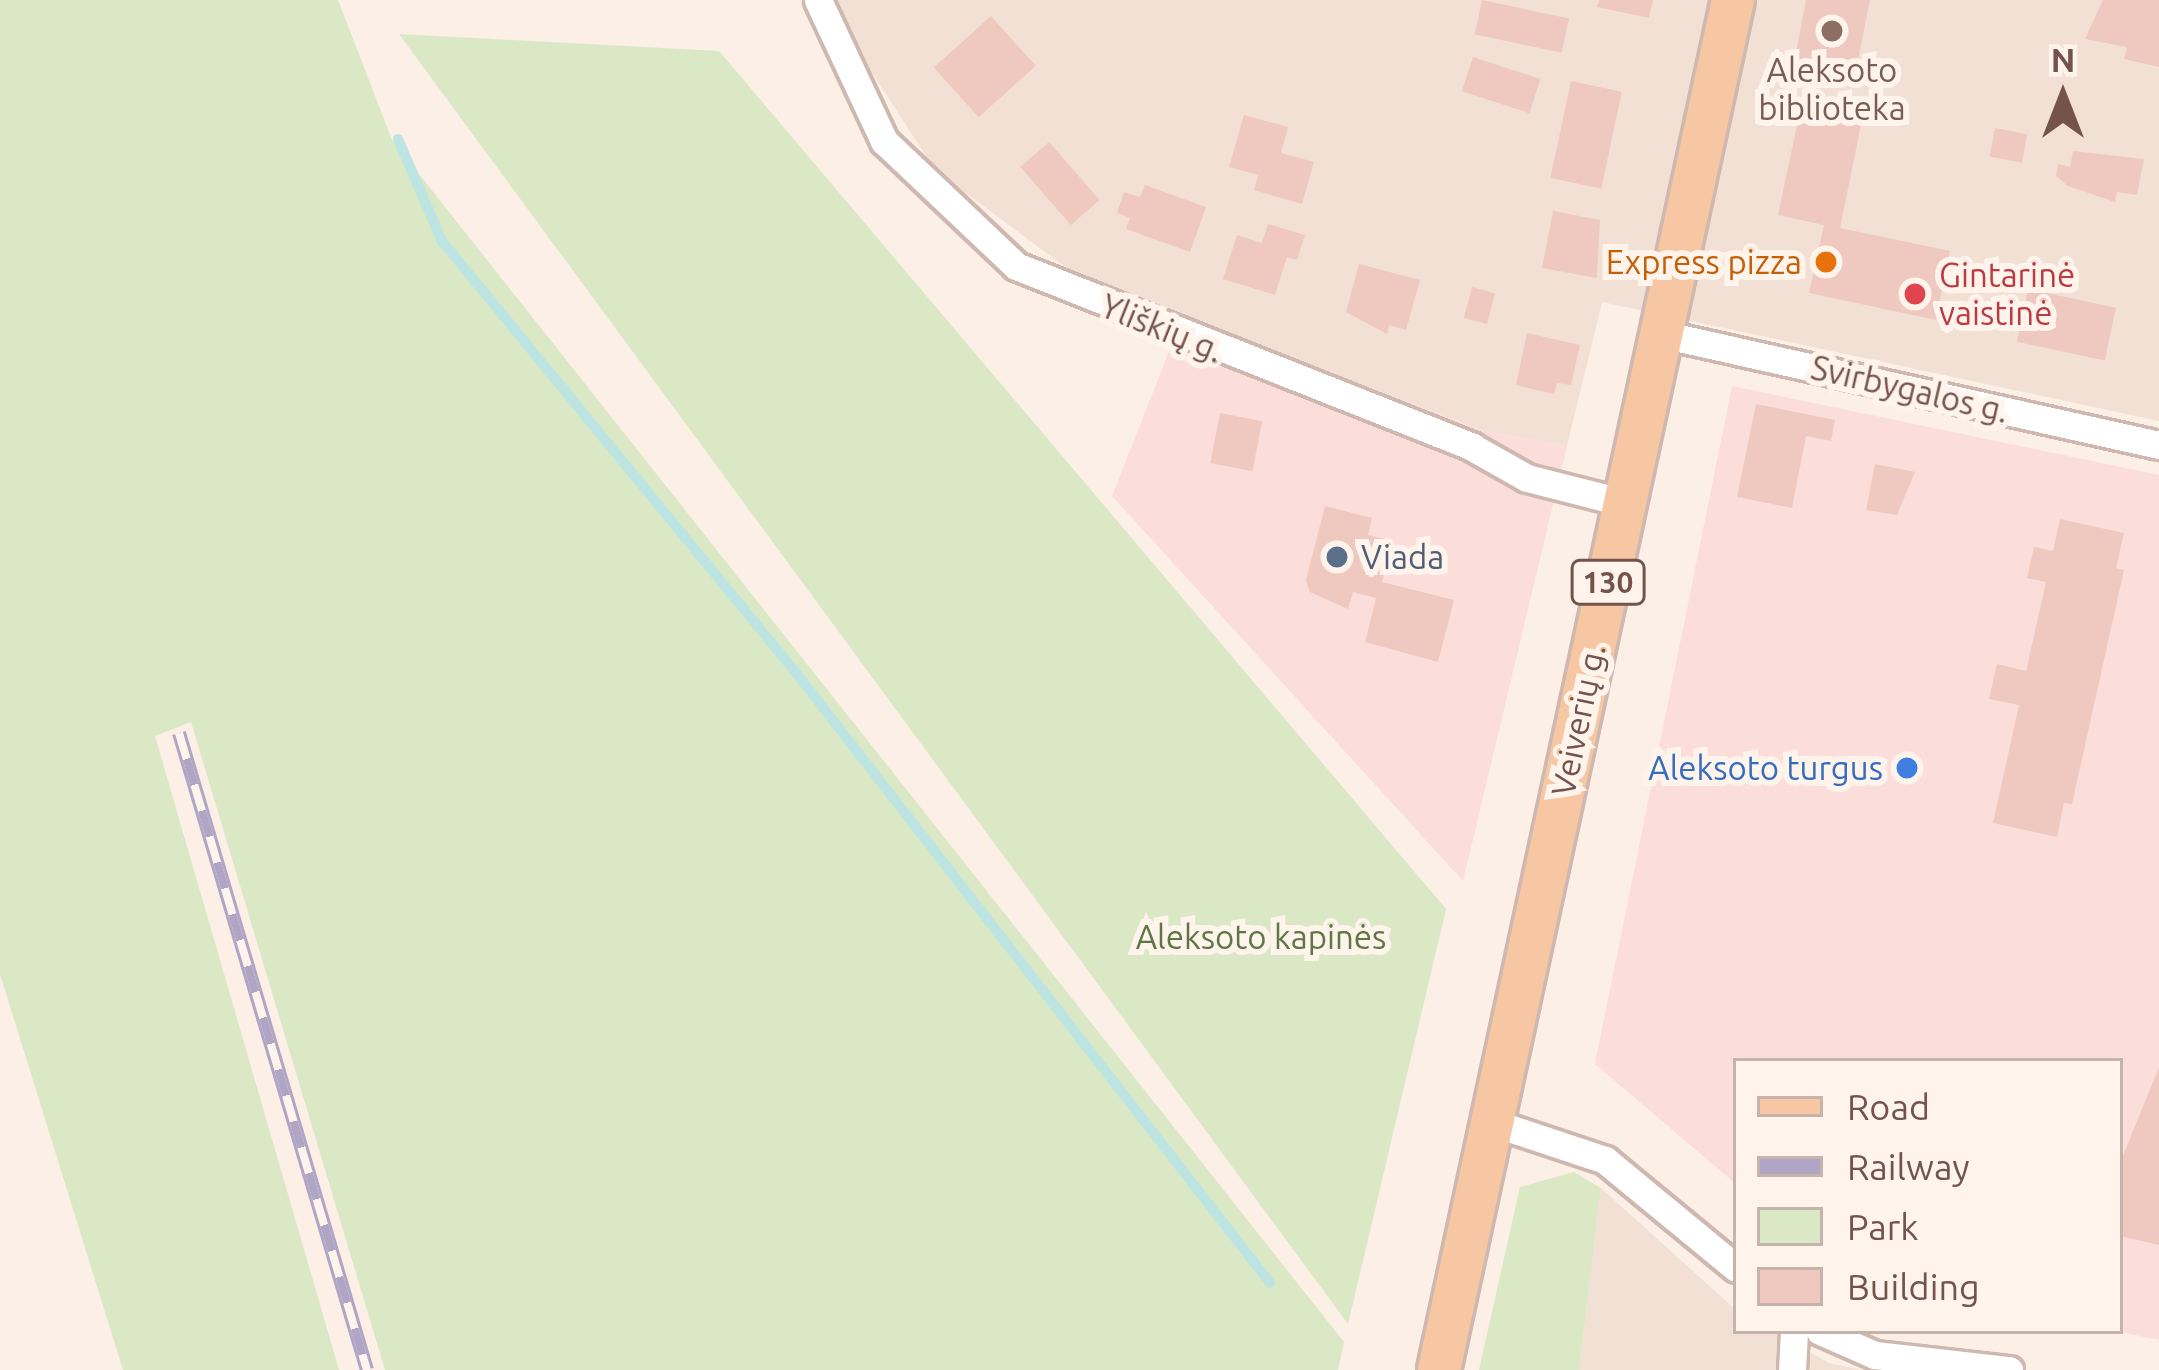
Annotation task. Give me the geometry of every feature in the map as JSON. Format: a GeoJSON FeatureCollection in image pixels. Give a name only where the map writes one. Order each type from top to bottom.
{"type":"FeatureCollection","features":[{"type":"Feature","properties":{"kind":"main road","name":"Veiverių g."},"geometry":{"type":"LineString","coordinates":[[1439,1370],[1733,0]]}},
{"type":"Feature","properties":{"kind":"street","name":"Yliškių g."},"geometry":{"type":"LineString","coordinates":[[818,0],[884,141],[1016,266],[1472,448],[1527,478],[1625,502]]}},
{"type":"Feature","properties":{"kind":"street","name":"Svirbygalos g."},"geometry":{"type":"LineString","coordinates":[[1661,334],[2159,445]]}},
{"type":"Feature","properties":{"kind":"street"},"geometry":{"type":"LineString","coordinates":[[1493,1124],[1605,1160],[1733,1266]]}},
{"type":"Feature","properties":{"kind":"street"},"geometry":{"type":"LineString","coordinates":[[1792,1370],[1794,1334]]}},
{"type":"Feature","properties":{"kind":"street"},"geometry":{"type":"LineString","coordinates":[[1827,1334],[1876,1355],[2009,1370]]}},
{"type":"Feature","properties":{"kind":"shaded area"},"geometry":{"type":"Polygon","coordinates":[[[825,0],[2159,0],[2159,421],[1602,302],[1567,446],[1485,431],[1080,278],[935,170],[825,0]]]}},
{"type":"Feature","properties":{"kind":"shaded area"},"geometry":{"type":"Polygon","coordinates":[[[1183,316],[1485,431],[1567,446],[1463,881],[1112,496],[1183,316]]]}},
{"type":"Feature","properties":{"kind":"shaded area","name":"Aleksoto turgus"},"geometry":{"type":"Polygon","coordinates":[[[1732,386],[2159,475],[2159,1340],[2123,1332],[2123,1058],[1733,1058],[1733,1181],[1595,1064],[1732,386]]]}},
{"type":"Feature","properties":{"kind":"shaded area"},"geometry":{"type":"Polygon","coordinates":[[[1601,1188],[1733,1307],[1733,1334],[1778,1334],[1829,1363],[1861,1370],[1579,1370],[1601,1188]]]}},
{"type":"Feature","properties":{"kind":"green space"},"geometry":{"type":"Polygon","coordinates":[[[0,0],[338,0],[392,140],[1344,1342],[1338,1370],[385,1370],[191,722],[155,736],[339,1370],[123,1370],[0,974],[0,0]]]}},
{"type":"Feature","properties":{"kind":"green space","name":"Aleksoto kapinės"},"geometry":{"type":"Polygon","coordinates":[[[399,34],[719,51],[1446,909],[1348,1324],[399,34]]]}},
{"type":"Feature","properties":{"kind":"green space"},"geometry":{"type":"Polygon","coordinates":[[[1574,1172],[1601,1188],[1579,1370],[1479,1370],[1520,1187],[1574,1172]]]}},
{"type":"Feature","properties":{"kind":"building"},"geometry":{"type":"Polygon","coordinates":[[[1482,0],[1569,19],[1562,53],[1475,34],[1482,0]]]}},
{"type":"Feature","properties":{"kind":"building"},"geometry":{"type":"Polygon","coordinates":[[[1599,0],[1653,0],[1649,18],[1597,7],[1599,0]]]}},
{"type":"Feature","properties":{"kind":"building","name":"Aleksoto biblioteka"},"geometry":{"type":"Polygon","coordinates":[[[1806,0],[1870,0],[1855,75],[1794,63],[1806,0]]]}},
{"type":"Feature","properties":{"kind":"building"},"geometry":{"type":"Polygon","coordinates":[[[2103,0],[2159,0],[2159,67],[2124,59],[2127,47],[2085,39],[2103,0]]]}},
{"type":"Feature","properties":{"kind":"building"},"geometry":{"type":"Polygon","coordinates":[[[991,16],[1036,66],[979,117],[934,68],[991,16]]]}},
{"type":"Feature","properties":{"kind":"building"},"geometry":{"type":"Polygon","coordinates":[[[1473,57],[1541,79],[1529,113],[1462,91],[1473,57]]]}},
{"type":"Feature","properties":{"kind":"building"},"geometry":{"type":"Polygon","coordinates":[[[1571,81],[1622,92],[1601,189],[1550,178],[1571,81]]]}},
{"type":"Feature","properties":{"kind":"building"},"geometry":{"type":"Polygon","coordinates":[[[1803,97],[1864,110],[1840,228],[1950,251],[1936,320],[1809,293],[1824,225],[1778,215],[1803,97]]]}},
{"type":"Feature","properties":{"kind":"building"},"geometry":{"type":"Polygon","coordinates":[[[1244,115],[1288,127],[1281,153],[1314,162],[1302,204],[1254,190],[1258,175],[1229,167],[1244,115]]]}},
{"type":"Feature","properties":{"kind":"building"},"geometry":{"type":"Polygon","coordinates":[[[1995,128],[2027,134],[2022,163],[1989,156],[1995,128]]]}},
{"type":"Feature","properties":{"kind":"building"},"geometry":{"type":"Polygon","coordinates":[[[1049,142],[1100,200],[1071,225],[1020,167],[1049,142]]]}},
{"type":"Feature","properties":{"kind":"building"},"geometry":{"type":"Polygon","coordinates":[[[2073,151],[2144,159],[2137,195],[2117,192],[2115,202],[2068,186],[2056,176],[2058,164],[2070,167],[2073,151]]]}},
{"type":"Feature","properties":{"kind":"building"},"geometry":{"type":"Polygon","coordinates":[[[1145,185],[1206,207],[1190,252],[1126,229],[1130,218],[1117,213],[1124,192],[1140,197],[1145,185]]]}},
{"type":"Feature","properties":{"kind":"building"},"geometry":{"type":"Polygon","coordinates":[[[1553,211],[1600,220],[1597,278],[1542,268],[1553,211]]]}},
{"type":"Feature","properties":{"kind":"building"},"geometry":{"type":"Polygon","coordinates":[[[1268,224],[1305,235],[1297,260],[1287,257],[1275,295],[1223,279],[1237,235],[1262,243],[1268,224]]]}},
{"type":"Feature","properties":{"kind":"building"},"geometry":{"type":"Polygon","coordinates":[[[1359,264],[1420,280],[1406,330],[1389,325],[1387,334],[1346,312],[1359,264]]]}},
{"type":"Feature","properties":{"kind":"building"},"geometry":{"type":"Polygon","coordinates":[[[1472,287],[1495,293],[1487,324],[1464,318],[1472,287]]]}},
{"type":"Feature","properties":{"kind":"building"},"geometry":{"type":"Polygon","coordinates":[[[2028,289],[2116,308],[2105,361],[2017,342],[2028,289]]]}},
{"type":"Feature","properties":{"kind":"building"},"geometry":{"type":"Polygon","coordinates":[[[1527,333],[1580,345],[1571,385],[1557,383],[1554,394],[1516,385],[1527,333]]]}},
{"type":"Feature","properties":{"kind":"building"},"geometry":{"type":"Polygon","coordinates":[[[1756,404],[1835,420],[1831,441],[1806,436],[1792,508],[1737,497],[1756,404]]]}},
{"type":"Feature","properties":{"kind":"building"},"geometry":{"type":"Polygon","coordinates":[[[1220,413],[1262,421],[1252,471],[1210,463],[1220,413]]]}},
{"type":"Feature","properties":{"kind":"building"},"geometry":{"type":"Polygon","coordinates":[[[1875,464],[1915,472],[1897,515],[1866,510],[1875,464]]]}},
{"type":"Feature","properties":{"kind":"building"},"geometry":{"type":"Polygon","coordinates":[[[1325,506],[1372,518],[1368,535],[1393,541],[1382,582],[1454,600],[1438,662],[1365,642],[1376,598],[1353,592],[1348,609],[1310,592],[1306,580],[1325,506]]]}},
{"type":"Feature","properties":{"kind":"building"},"geometry":{"type":"Polygon","coordinates":[[[2060,519],[2124,533],[2116,568],[2124,570],[2072,804],[2064,803],[2057,837],[1993,823],[2019,705],[1989,699],[1997,664],[2026,671],[2046,582],[2027,578],[2034,547],[2053,551],[2060,519]]]}},
{"type":"Feature","properties":{"kind":"building"},"geometry":{"type":"Polygon","coordinates":[[[2159,1067],[2159,1245],[2123,1237],[2123,1156],[2159,1067]]]}},
{"type":"Feature","properties":{"kind":"waterway"},"geometry":{"type":"LineString","coordinates":[[398,139],[442,241],[797,674],[1270,1283]]}},
{"type":"Feature","properties":{"kind":"railway"},"geometry":{"type":"LineString","coordinates":[[179,733],[367,1370]]}},
{"type":"Feature","properties":{"kind":"place","name":"Aleksoto biblioteka"},"geometry":{"type":"Point","coordinates":[1832,31]}},
{"type":"Feature","properties":{"kind":"place","name":"Express pizza"},"geometry":{"type":"Point","coordinates":[1826,262]}},
{"type":"Feature","properties":{"kind":"place","name":"Gintarinė vaistinė"},"geometry":{"type":"Point","coordinates":[1915,294]}},
{"type":"Feature","properties":{"kind":"place","name":"Viada"},"geometry":{"type":"Point","coordinates":[1337,557]}},
{"type":"Feature","properties":{"kind":"place","name":"Aleksoto turgus"},"geometry":{"type":"Point","coordinates":[1907,768]}}]}
